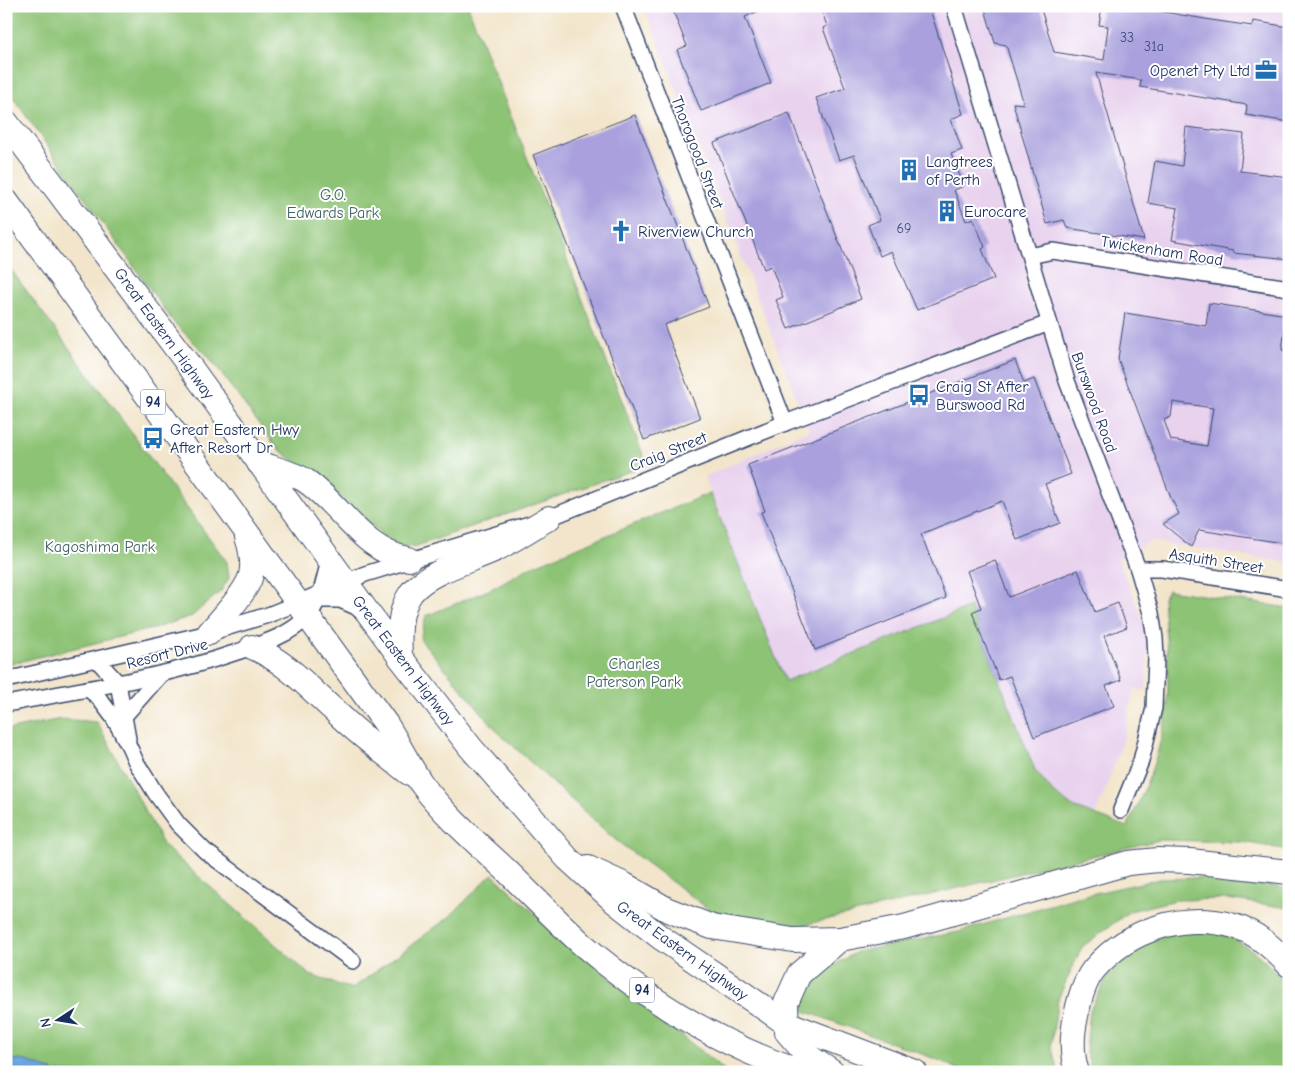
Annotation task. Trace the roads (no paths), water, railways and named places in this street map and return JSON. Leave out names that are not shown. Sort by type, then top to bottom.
[{"type":"highway","name":"Great Eastern Highway","points":[[6,122],[188,364],[374,622],[471,748],[568,859],[614,900],[660,937],[786,1023],[914,1072]]},
{"type":"highway","name":"94","points":[[6,201],[245,528],[311,603],[422,784],[467,833],[582,943],[615,970],[652,998],[697,1025],[770,1062],[800,1072]]},
{"type":"highway","points":[[259,464],[305,480],[362,535],[381,550],[400,558],[409,559]]},
{"type":"highway","points":[[400,656],[399,636],[402,613],[411,594],[420,585],[433,576],[495,549],[549,518]]},
{"type":"highway","points":[[209,633],[228,611],[250,578],[252,566],[251,548],[245,528]]},
{"type":"highway","points":[[252,647],[268,654],[300,678],[338,715],[422,784]]},
{"type":"highway","points":[[568,859],[625,884],[668,910],[712,927],[793,940],[840,939],[904,926],[1128,863],[1158,860],[1190,861],[1289,872]]},
{"type":"highway","points":[[1077,1072],[1072,1035],[1080,998],[1094,968],[1128,940],[1158,926],[1184,922],[1214,922],[1236,926],[1260,938],[1289,965]]},
{"type":"highway","points":[[832,1072],[808,1056],[787,1032],[786,1003],[799,974],[840,939]]},
{"type":"highway","points":[[770,1062],[792,1072]]},
{"type":"street","name":"Thorogood Street","points":[[623,6],[785,422]]},
{"type":"street","name":"Burswood Road","points":[[954,6],[1070,389],[1138,569],[1151,613],[1155,638],[1154,708],[1141,761],[1121,810]]},
{"type":"street","name":"Twickenham Road","points":[[1030,256],[1054,251],[1289,288]]},
{"type":"street","name":"Craig Street","points":[[311,603],[364,574],[549,518],[785,422],[1049,323]]},
{"type":"street","points":[[311,603],[329,560]]},
{"type":"street","name":"Asquith Street","points":[[1138,569],[1162,569],[1289,589]]},
{"type":"street","name":"Resort Drive","points":[[6,680],[209,633],[311,603],[340,600],[356,607],[374,622]]},
{"type":"street","name":"Resort Drive","points":[[6,704],[161,674],[210,661],[283,635],[311,603]]},
{"type":"street","points":[[97,660],[118,683],[129,746]]},
{"type":"street","points":[[125,715],[161,674]]},
{"type":"street","points":[[88,689],[98,697],[156,794],[178,824],[205,851],[353,961]]},
{"type":"water","points":[[6,1059],[27,1061],[55,1072],[6,1072]]},
{"type":"place","name":"Openet Pty Ltd","points":[[1266,70]]},
{"type":"place","name":"Langtrees of Perth","points":[[909,170]]},
{"type":"place","name":"Eurocare","points":[[947,211]]},
{"type":"place","name":"Riverview Church","points":[[621,231]]},
{"type":"place","name":"Craig St After Burswood Rd","points":[[919,395]]},
{"type":"place","name":"Great Eastern Hwy After Resort Dr","points":[[153,438]]},
{"type":"park label","name":"G.O. Edwards Park","points":[[333,203]]},
{"type":"park label","name":"Kagoshima Park","points":[[100,546]]},
{"type":"park label","name":"Charles Paterson Park","points":[[634,672]]}]
